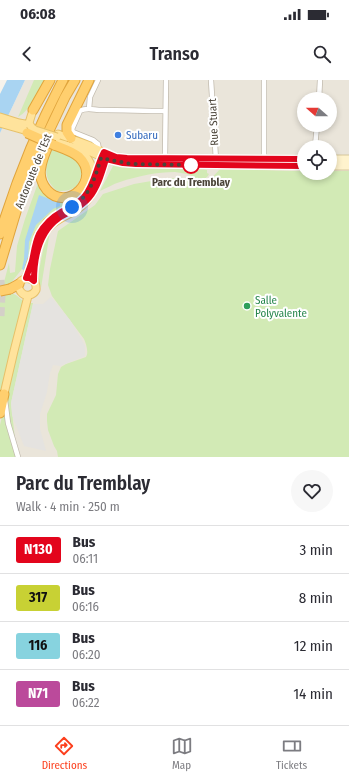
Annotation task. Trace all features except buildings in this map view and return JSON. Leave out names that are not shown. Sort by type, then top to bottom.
[{"type":"highway","points":[[33,110],[50,80]]},
{"type":"highway","name":"Autoroute de l’Est","points":[[0,234],[29,152],[63,80]]},
{"type":"highway","name":"Autoroute de l’Est","points":[[0,265],[26,183],[37,156],[75,80]]},
{"type":"highway","points":[[53,123],[53,131],[41,166],[41,180],[45,188],[50,193],[60,197],[74,196],[82,188],[86,181],[84,165],[79,157],[63,148],[67,125],[89,80]]},
{"type":"highway","points":[[23,129],[64,141]]},
{"type":"highway","points":[[0,291],[10,289],[22,281]]},
{"type":"highway","points":[[0,413],[4,394]]},
{"type":"main road","points":[[23,129],[29,123],[33,110]]},
{"type":"main road","points":[[0,117],[23,129]]},
{"type":"main road","points":[[0,123],[23,129]]},
{"type":"main road","points":[[64,141],[131,164],[165,165],[264,158],[297,159]]},
{"type":"main road","points":[[64,141],[104,154],[122,158],[165,158],[260,165],[297,166]]},
{"type":"main road","points":[[64,141],[86,156],[90,163],[92,169],[90,187]]},
{"type":"main road","points":[[104,154],[97,185],[89,198],[83,205],[55,222],[44,234],[40,242],[34,271],[36,290],[33,294],[28,296],[24,295],[19,289],[30,266],[37,239],[44,226],[56,215],[72,207],[86,194],[93,184],[104,154]]},
{"type":"main road","points":[[337,159],[349,159]]},
{"type":"main road","points":[[337,166],[349,166]]},
{"type":"main road","points":[[22,281],[30,278],[34,281]]},
{"type":"main road","points":[[4,394],[28,296]]},
{"type":"street","points":[[89,109],[90,97],[98,80]]},
{"type":"street","points":[[165,158],[166,80]]},
{"type":"street","name":"Rue Stuart","points":[[211,80],[216,161]]},
{"type":"street","points":[[260,165],[264,158],[264,80]]},
{"type":"street","points":[[319,92],[320,80]]},
{"type":"street","points":[[104,154],[95,141],[72,131],[80,111],[89,109],[166,111]]},
{"type":"street","points":[[4,394],[8,423],[18,457]]},
{"type":"shaded area","points":[[25,80],[349,80],[349,457],[0,457],[0,133]]},
{"type":"shaded area","points":[[51,297],[70,320],[79,335],[85,346],[85,356],[60,366],[53,365],[40,414],[40,429],[46,451],[24,446],[12,415],[11,403],[33,304],[43,304]]},
{"type":"green space","points":[[34,80],[45,80],[27,110],[18,117]]},
{"type":"green space","points":[[52,148],[70,156],[79,164],[81,176],[77,185],[73,188],[57,191],[49,181],[46,171]]},
{"type":"green space","points":[[113,166],[133,168],[204,169],[207,170],[207,173],[209,174],[205,179],[175,172],[141,176],[120,182],[100,191]]},
{"type":"green space","points":[[221,168],[297,171],[297,180],[337,180],[337,171],[349,171],[349,457],[58,457],[48,430],[47,414],[56,395],[58,374],[61,367],[86,357],[87,348],[84,339],[52,296],[48,285],[58,231],[95,205],[103,194],[134,184],[177,178],[186,179],[198,184],[206,184]]},
{"type":"green space","points":[[38,183],[45,194],[52,198],[73,199],[74,201],[54,212],[43,222],[34,237],[28,262],[24,270],[22,269],[10,284],[3,286],[9,263],[10,273],[15,272],[17,246]]},
{"type":"green space","points":[[50,231],[41,288],[38,276],[45,240]]},
{"type":"green space","points":[[11,293],[23,301],[0,401],[0,295]]},
{"type":"green space","points":[[29,303],[33,303],[11,403],[17,457],[0,457],[0,425]]},
{"type":"water","points":[[7,80],[25,80],[0,133],[0,94]]},
{"type":"water","points":[[39,195],[60,203],[60,206],[53,209],[36,225],[29,242],[28,262],[24,270],[22,269],[25,240]]},
{"type":"tunnel","points":[[0,280],[0,316]]},
{"type":"bus line","name":"N130","points":[[297,159],[127,158],[116,157],[104,152],[93,184],[83,198],[75,205],[53,217],[47,222],[39,234],[26,278],[30,278],[34,281],[34,271],[38,250],[40,242],[46,232],[57,220],[83,205],[89,198],[97,185],[106,159],[131,164],[297,166]]},
{"type":"place","name":"Subaru","points":[[118,135]]},
{"type":"place","name":"Parc du Tremblay","points":[[191,165]]},
{"type":"place","name":"Salle Polyvalente","points":[[247,306]]},
{"type":"route","points":[[72,207],[83,198],[93,184],[101,158],[131,164],[193,165],[191,165]]}]
